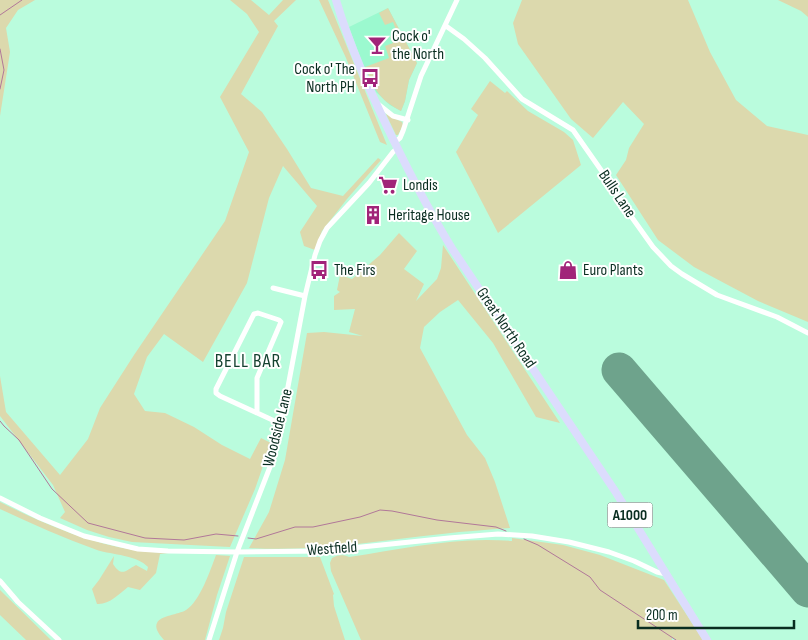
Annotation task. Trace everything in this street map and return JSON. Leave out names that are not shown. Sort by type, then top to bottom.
[{"type":"main road","name":"Great North Road","points":[[336,0],[352,48],[375,102],[423,197],[453,250],[615,491],[707,640]]},
{"type":"street","name":"Woodside Lane","points":[[209,640],[237,552],[275,454],[305,296],[320,240],[328,228],[369,183],[393,152],[408,120],[428,59],[458,0]]},
{"type":"street","name":"Bulls Lane","points":[[446,26],[485,58],[522,99],[573,130],[653,247],[671,266],[718,295],[777,317],[808,332]]},
{"type":"street","points":[[375,102],[393,116],[408,120]]},
{"type":"street","points":[[273,288],[305,296]]},
{"type":"street","points":[[257,413],[258,378],[280,322],[258,312],[254,314],[216,392],[220,396],[257,413],[282,424]]},
{"type":"street","name":"Westfield","points":[[0,498],[40,518],[84,536],[138,549],[168,552],[323,551],[498,534],[551,538],[609,552],[657,572],[667,574]]},
{"type":"street","points":[[0,581],[18,602],[59,640]]},
{"type":"shaded area","points":[[0,0],[35,0],[18,10],[6,28],[10,52],[0,116]]},
{"type":"shaded area","points":[[230,0],[251,0],[269,15],[283,0],[296,0],[274,21],[278,26],[241,94],[262,112],[311,188],[343,196],[378,158],[381,160],[322,231],[315,250],[304,246],[300,232],[317,206],[283,166],[269,198],[247,283],[203,362],[164,334],[147,357],[134,394],[145,411],[165,413],[250,459],[261,438],[271,443],[255,489],[230,547],[132,542],[87,530],[60,518],[65,512],[53,485],[0,416],[0,376],[6,412],[60,475],[88,439],[100,408],[225,221],[249,152],[220,97],[259,32],[247,14]]},
{"type":"shaded area","points":[[319,0],[328,0],[387,145],[380,142],[346,58]]},
{"type":"shaded area","points":[[522,0],[688,0],[710,52],[736,100],[767,126],[808,135],[808,322],[758,301],[694,267],[658,240],[616,175],[626,160],[629,148],[644,124],[623,102],[593,138],[571,119],[518,44],[513,23]]},
{"type":"shaded area","points":[[778,0],[808,0],[808,17],[801,11]]},
{"type":"shaded area","points":[[388,8],[417,63],[409,80],[401,111],[390,105],[376,92],[349,27]]},
{"type":"shaded area","points":[[388,8],[417,63],[409,80],[401,111],[382,98],[365,67],[389,58],[385,46],[393,43],[390,37],[397,33],[393,22],[385,25],[379,13]]},
{"type":"shaded area","points":[[490,81],[505,93],[507,91],[528,111],[564,132],[573,140],[581,165],[498,233],[456,152],[478,115],[471,109]]},
{"type":"shaded area","points":[[386,114],[402,122],[403,125],[398,135],[396,135]]},
{"type":"shaded area","points":[[399,233],[417,251],[404,269],[424,284],[416,301],[437,279],[441,268],[443,245],[560,423],[536,417],[493,343],[458,300],[440,312],[424,327],[420,348],[467,435],[485,458],[510,528],[321,547],[249,548],[269,512],[285,460],[307,333],[324,332],[363,336],[349,332],[355,309],[334,310],[334,296],[340,292],[337,290],[340,275],[352,279],[380,255]]},
{"type":"shaded area","points":[[0,502],[49,525],[83,537],[117,547],[169,553],[160,554],[156,573],[140,590],[128,587],[110,601],[97,604],[92,589],[114,556],[113,564],[122,572],[136,565],[147,571],[148,567],[138,560],[97,550],[72,541],[0,509]]},
{"type":"shaded area","points":[[512,538],[563,545],[600,555],[664,580],[703,640],[676,640],[672,637],[672,640],[361,640],[331,571],[330,563],[332,558],[338,556],[345,555],[349,557],[409,547],[471,540],[512,541]]},
{"type":"shaded area","points":[[216,555],[230,556],[205,640],[164,640],[157,630],[157,623],[162,618],[183,612],[191,606],[204,585]]},
{"type":"shaded area","points":[[244,557],[320,557],[334,594],[334,606],[345,640],[219,640]]},
{"type":"shaded area","points":[[0,590],[51,640],[26,640],[0,615]]},
{"type":"waterway","points":[[0,15],[22,0]]},
{"type":"waterway","points":[[0,49],[4,70],[0,89]]},
{"type":"waterway","points":[[0,421],[19,440],[52,489],[88,523],[145,538],[184,540],[216,534],[238,536]]},
{"type":"waterway","points":[[248,538],[256,539],[295,527],[313,527],[360,517],[380,510],[437,520],[496,527],[506,531]]},
{"type":"waterway","points":[[524,539],[538,545],[590,577],[600,590],[676,640]]},
{"type":"runway","points":[[619,370],[808,590]]},
{"type":"place","name":"Cock o' the North","points":[[377,45]]},
{"type":"place","name":"Cock o' The North PH","points":[[370,78]]},
{"type":"place","name":"Londis","points":[[388,185]]},
{"type":"place","name":"Heritage House","points":[[373,215]]},
{"type":"place","name":"The Firs","points":[[319,270]]},
{"type":"place","name":"Euro Plants","points":[[568,270]]},
{"type":"district","name":"BELL BAR","points":[[248,361]]}]
